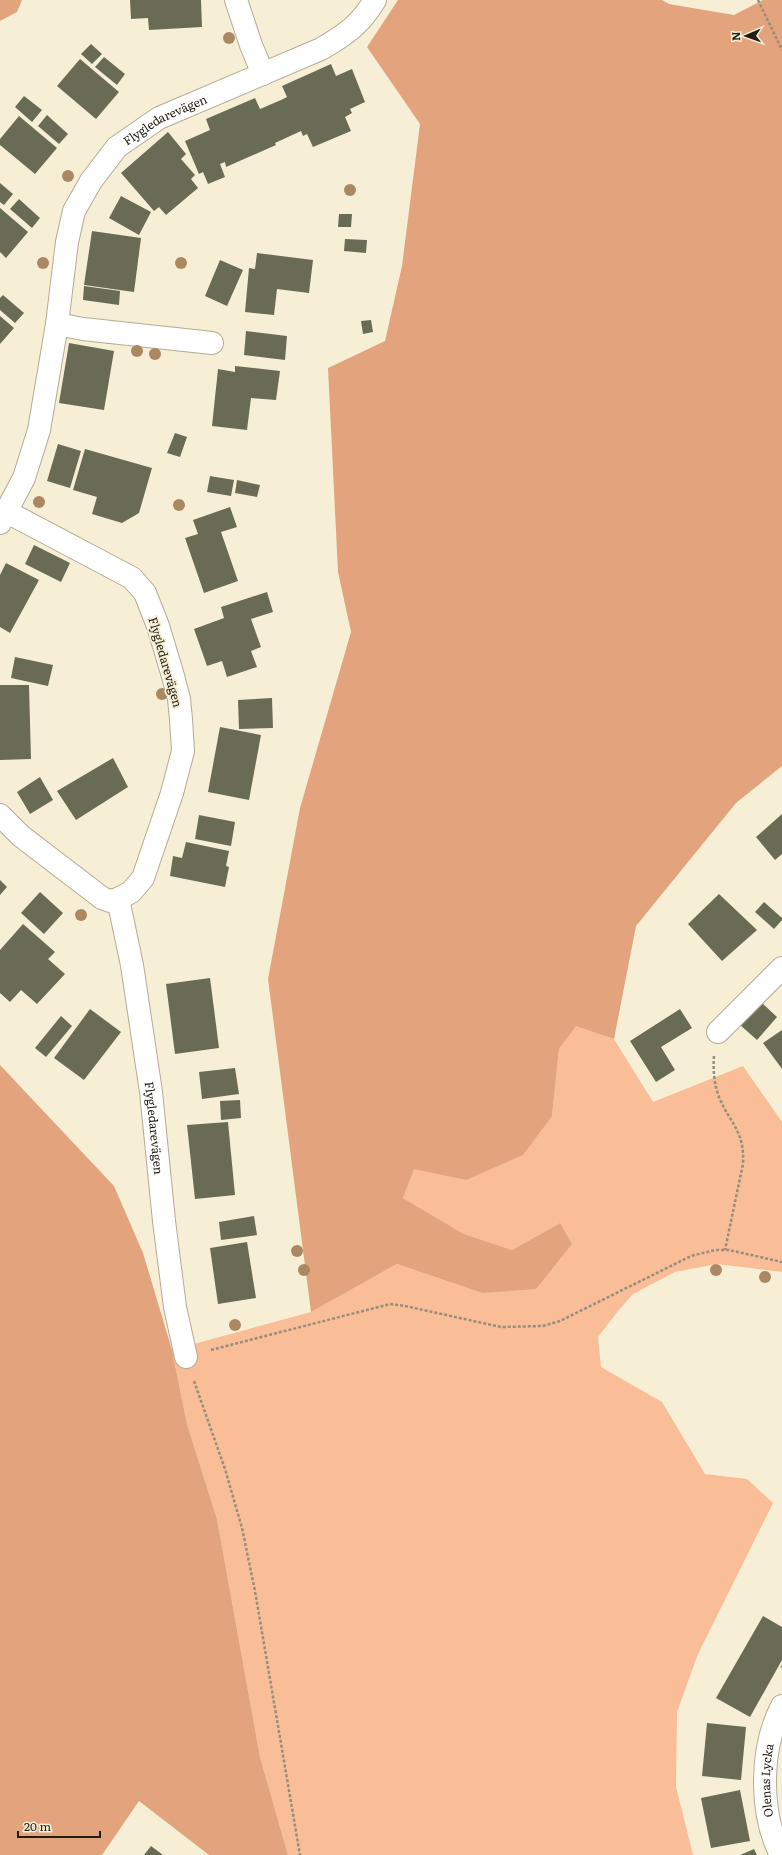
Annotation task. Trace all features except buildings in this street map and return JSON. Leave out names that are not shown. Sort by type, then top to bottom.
[{"type":"street","points":[[236,0],[251,45],[263,74]]},
{"type":"street","name":"Flygledarevägen","points":[[186,1358],[174,1307],[151,1092],[132,965],[118,899],[131,892],[143,878],[172,793],[183,751],[180,706],[173,676],[158,626],[145,593],[132,578],[3,518],[24,478],[39,430],[57,324],[67,242],[74,211],[91,180],[117,147],[159,118],[321,49],[346,35],[367,13],[375,0]]},
{"type":"street","points":[[57,324],[83,329],[212,343]]},
{"type":"street","points":[[0,815],[21,836],[102,898],[110,901],[118,899]]},
{"type":"street","points":[[718,1032],[782,968]]},
{"type":"street","name":"Olenas Lycka","points":[[781,1855],[776,1846],[767,1808],[765,1770],[769,1740],[782,1706]]},
{"type":"path","points":[[758,0],[782,50]]},
{"type":"path","points":[[718,1032],[714,1055],[715,1082],[720,1098],[738,1130],[743,1154],[725,1250]]},
{"type":"path","points":[[300,1855],[256,1599],[242,1528],[225,1469],[207,1424],[186,1358],[227,1345],[390,1304],[501,1327],[543,1326],[560,1321],[691,1256],[715,1250],[725,1250],[782,1262]]},
{"type":"shaded area","points":[[0,0],[22,0],[17,12],[0,21]]},
{"type":"shaded area","points":[[398,0],[662,0],[669,4],[734,15],[763,0],[782,0],[782,766],[736,803],[636,926],[614,1039],[576,1026],[559,1049],[552,1116],[523,1155],[466,1180],[414,1169],[403,1198],[464,1234],[512,1250],[560,1223],[572,1244],[536,1289],[482,1293],[397,1264],[311,1312],[268,979],[300,808],[351,632],[338,572],[328,368],[385,341],[402,266],[420,124],[367,47]]},
{"type":"shaded area","points":[[576,1025],[614,1039],[653,1102],[743,1066],[782,1122],[782,1272],[717,1264],[675,1272],[633,1294],[598,1337],[601,1367],[662,1402],[705,1474],[747,1479],[773,1503],[698,1654],[677,1712],[676,1787],[693,1855],[288,1855],[260,1757],[217,1519],[187,1424],[172,1350],[311,1312],[397,1264],[482,1293],[560,1223],[512,1250],[464,1234],[403,1198],[414,1168],[466,1180],[552,1116],[559,1049]]},
{"type":"shaded area","points":[[0,1065],[114,1186],[143,1253],[172,1350],[187,1424],[217,1519],[260,1757],[288,1855],[209,1855],[139,1801],[102,1855],[0,1855]]}]
